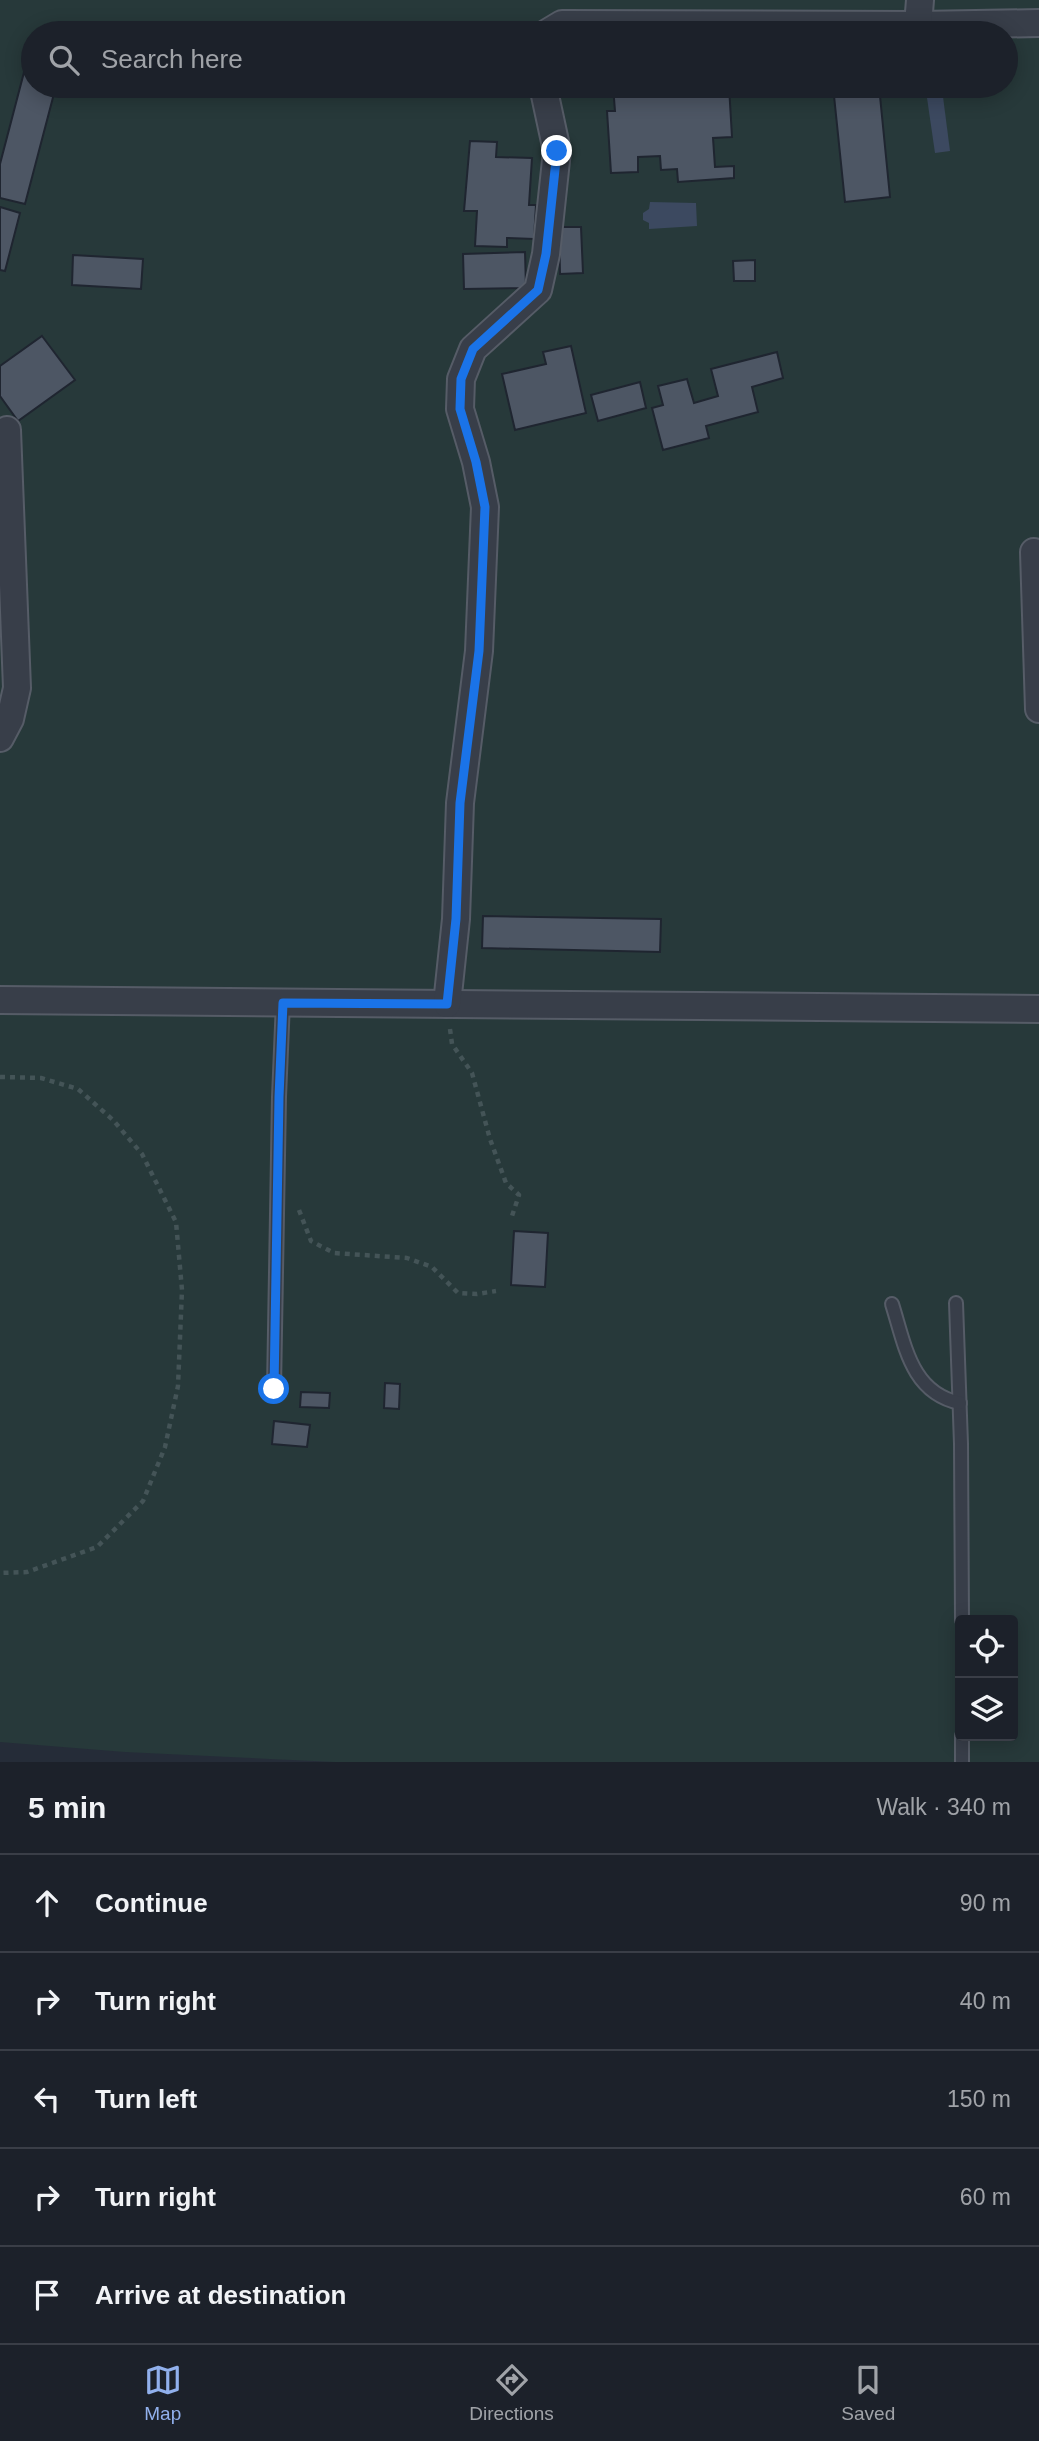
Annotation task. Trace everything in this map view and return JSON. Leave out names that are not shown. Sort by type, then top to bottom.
[{"type":"street","points":[[627,21],[919,12],[1017,21]]},
{"type":"street","points":[[1018,21],[1039,23]]},
{"type":"street","points":[[447,1004],[456,919],[460,803],[479,651],[485,507],[476,462],[460,409],[461,379],[473,349],[538,290],[546,254],[557,151],[546,98]]},
{"type":"street","points":[[0,738],[10,719],[17,688],[7,430]]},
{"type":"street","points":[[1034,552],[1039,709]]},
{"type":"street","points":[[0,1000],[1039,1009]]},
{"type":"lane","points":[[274,1389],[283,1003]]},
{"type":"lane","points":[[956,1303],[960,1403],[961,1615]]},
{"type":"lane","points":[[892,1304],[913,1369],[925,1385],[944,1400],[960,1403]]},
{"type":"lane","points":[[962,1741],[962,1762]]},
{"type":"path","points":[[447,1004],[452,1044],[472,1073],[490,1139],[506,1183],[519,1195],[512,1216]]},
{"type":"path","points":[[0,1077],[41,1078],[78,1089],[113,1120],[142,1154],[176,1222],[181,1290],[178,1386],[165,1447],[143,1501],[97,1547],[27,1572],[0,1573]]},
{"type":"path","points":[[298,1209],[311,1241],[334,1253],[407,1258],[432,1268],[458,1293],[496,1291]]},
{"type":"shaded area","points":[[0,0],[1039,0],[1039,1762],[335,1762],[125,1752],[0,1742]]},
{"type":"water","points":[[927,98],[943,98],[950,151],[935,153]]},
{"type":"water","points":[[650,202],[696,203],[697,226],[649,229],[649,223],[643,220],[643,213],[649,209]]},
{"type":"building","points":[[21,84],[21,98],[53,98],[25,204],[0,198],[0,164]]},
{"type":"building","points":[[614,98],[730,98],[732,137],[713,138],[715,167],[734,166],[734,178],[678,182],[677,169],[661,170],[660,156],[638,157],[638,172],[611,173],[607,111],[615,111]]},
{"type":"building","points":[[834,98],[880,98],[890,197],[845,202]]},
{"type":"building","points":[[470,141],[497,142],[496,157],[532,158],[529,205],[536,205],[534,239],[507,238],[507,247],[475,246],[477,211],[464,211]]},
{"type":"building","points":[[0,207],[20,213],[5,271],[0,270]]},
{"type":"building","points":[[559,227],[581,227],[583,273],[560,274]]},
{"type":"building","points":[[525,252],[526,288],[464,289],[463,254]]},
{"type":"building","points":[[73,255],[143,259],[141,289],[72,285]]},
{"type":"building","points":[[755,260],[755,281],[734,281],[733,261]]},
{"type":"building","points":[[42,336],[75,380],[18,421],[0,396],[0,366]]},
{"type":"building","points":[[571,346],[586,413],[515,430],[502,374],[546,364],[543,352]]},
{"type":"building","points":[[777,352],[783,378],[752,387],[758,412],[706,426],[709,438],[663,450],[652,408],[663,405],[658,386],[687,379],[694,403],[718,396],[711,369]]},
{"type":"building","points":[[640,382],[646,408],[598,421],[591,395]]},
{"type":"building","points":[[483,916],[661,919],[660,952],[482,948]]},
{"type":"building","points":[[514,1231],[548,1233],[545,1287],[511,1285]]},
{"type":"building","points":[[385,1383],[400,1384],[399,1409],[384,1408]]},
{"type":"building","points":[[301,1392],[330,1393],[329,1408],[300,1407]]},
{"type":"building","points":[[274,1421],[310,1425],[307,1447],[272,1444]]},
{"type":"route","points":[[274,1389],[283,1003],[447,1004],[456,919],[460,803],[479,651],[485,507],[476,462],[460,409],[461,379],[473,349],[538,290],[546,254],[557,151]]}]
